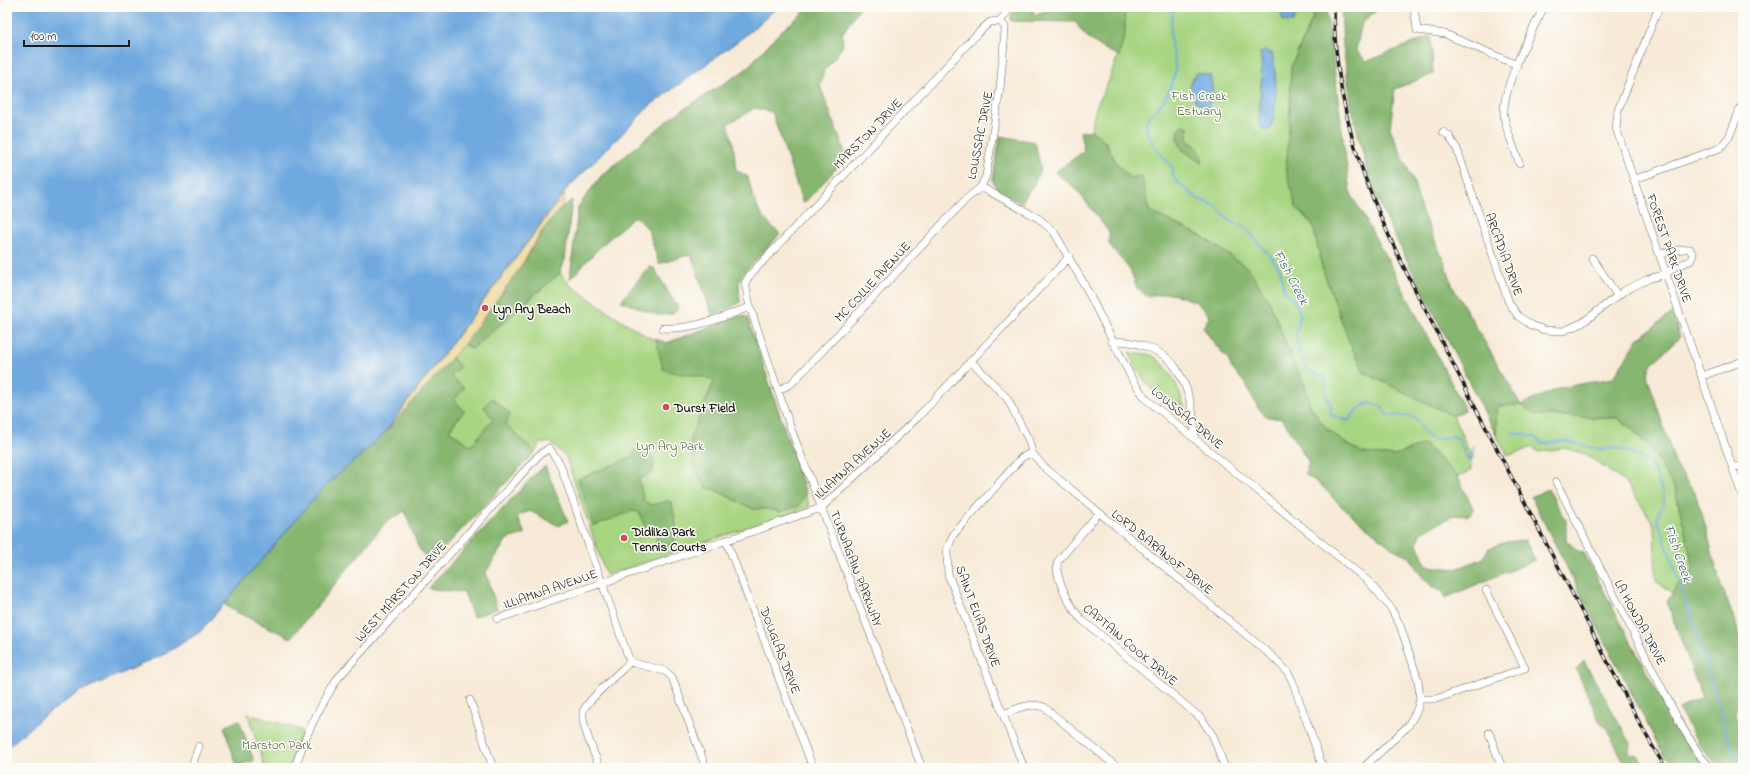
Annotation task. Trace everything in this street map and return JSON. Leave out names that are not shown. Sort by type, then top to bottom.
[{"type":"street","name":"MARSTON DRIVE","points":[[746,284],[750,275],[976,34],[990,22],[1000,21],[1011,7]]},
{"type":"street","points":[[1414,7],[1416,30],[1445,34],[1517,65]]},
{"type":"street","points":[[1519,163],[1506,124],[1504,109],[1506,95],[1517,65],[1544,7]]},
{"type":"street","name":"FOREST PARK DRIVE","points":[[1659,7],[1616,117],[1618,135],[1743,498]]},
{"type":"street","name":"LOUSSAC DRIVE","points":[[1000,21],[1005,31],[1000,88],[986,176],[981,186],[1045,224],[1059,238],[1112,342],[1132,378],[1146,399],[1377,591],[1390,607],[1400,625],[1418,680],[1420,699],[1417,710],[1408,726],[1363,768]]},
{"type":"street","points":[[1633,180],[1717,150],[1726,141],[1743,102]]},
{"type":"street","points":[[1735,121],[1743,119]]},
{"type":"street","name":"ARCADIA DRIVE","points":[[1443,132],[1449,136],[1457,148],[1509,302],[1518,316],[1538,329],[1563,331],[1582,323],[1617,295],[1639,283],[1666,274],[1674,267],[1690,261],[1693,258],[1693,252],[1687,248],[1667,253],[1659,252]]},
{"type":"street","name":"MC COLLIE AVENUE","points":[[779,390],[792,383],[966,199],[981,186]]},
{"type":"street","name":"ILLIAMNA AVENUE","points":[[497,619],[821,508],[894,441],[1069,257]]},
{"type":"street","points":[[1592,258],[1617,295]]},
{"type":"street","name":"TURNAGAIN PARKWAY","points":[[746,284],[750,307],[791,429],[922,768]]},
{"type":"street","points":[[663,328],[687,328],[700,325],[750,307]]},
{"type":"street","points":[[1112,342],[1124,340],[1135,342],[1160,354],[1172,362],[1181,378],[1194,417],[1196,439]]},
{"type":"street","name":"LORD BARANOF DRIVE","points":[[971,361],[1007,398],[1029,442],[1032,453],[1043,466],[1098,514],[1280,663],[1287,671],[1296,691],[1323,768]]},
{"type":"street","points":[[1702,376],[1743,362]]},
{"type":"street","name":"WEST MARSTON DRIVE","points":[[296,768],[303,742],[313,719],[342,674],[538,456],[549,448],[560,464],[602,583]]},
{"type":"street","name":"SAINT ELIAS DRIVE","points":[[1024,768],[948,574],[947,550],[949,542],[958,528],[1022,457],[1032,453]]},
{"type":"street","points":[[1733,468],[1743,465]]},
{"type":"street","name":"LA HONDA DRIVE","points":[[1556,482],[1682,727],[1701,757],[1711,768]]},
{"type":"street","name":"CAPTAIN COOK DRIVE","points":[[1098,514],[1060,557],[1056,565],[1058,575],[1070,604],[1081,619],[1201,718],[1213,736],[1225,768]]},
{"type":"street","name":"DOUGLAS DRIVE","points":[[726,540],[813,768]]},
{"type":"street","points":[[602,583],[630,662]]},
{"type":"street","points":[[1420,699],[1436,699],[1525,668],[1486,590]]},
{"type":"street","points":[[600,768],[585,725],[583,713],[589,702],[630,662]]},
{"type":"street","points":[[630,662],[665,671],[672,677],[706,768]]},
{"type":"street","points":[[470,700],[493,768]]},
{"type":"street","points":[[1003,714],[1028,705],[1038,705],[1044,707],[1118,768]]},
{"type":"street","points":[[1488,733],[1502,768]]},
{"type":"street","points":[[191,768],[199,746]]},
{"type":"green space","points":[[810,7],[860,7],[842,34],[843,46],[824,71],[820,86],[847,157],[803,204],[772,112],[755,108],[728,124],[733,142],[736,170],[748,177],[758,209],[766,220],[780,234],[742,275],[739,284],[740,303],[712,315],[691,254],[659,264],[648,229],[635,216],[602,245],[570,279],[578,207],[601,176],[673,116],[745,70],[779,33]]},
{"type":"green space","points":[[1016,7],[1036,7],[1032,15],[1058,7],[1124,7],[1125,32],[1119,56],[1088,38],[1076,22],[1011,21],[1011,16]]},
{"type":"green space","name":"Fish Creek Estuary","points":[[1124,7],[1311,7],[1313,17],[1291,67],[1290,114],[1296,207],[1313,225],[1322,267],[1350,344],[1365,373],[1453,416],[1470,453],[1471,470],[1458,477],[1424,444],[1394,456],[1362,453],[1325,428],[1310,406],[1305,385],[1293,362],[1269,301],[1249,269],[1203,237],[1148,211],[1142,176],[1130,178],[1117,164],[1105,141],[1091,130],[1096,107],[1108,83],[1125,32]]},
{"type":"green space","points":[[1311,7],[1326,7],[1350,192],[1397,277],[1465,410],[1453,416],[1365,373],[1350,344],[1322,267],[1313,225],[1296,207],[1286,170],[1290,114],[1291,67],[1313,17]]},
{"type":"green space","points":[[1341,7],[1377,7],[1378,9],[1362,23],[1356,50],[1367,61],[1431,36],[1433,74],[1395,89],[1390,128],[1414,183],[1421,210],[1445,263],[1453,287],[1521,405],[1497,406],[1496,435],[1391,229],[1370,182],[1352,110],[1343,46]]},
{"type":"green space","points":[[1183,125],[1188,127],[1188,141],[1195,145],[1201,153],[1202,164],[1182,149],[1178,140],[1179,127]]},
{"type":"green space","points":[[1091,130],[1105,141],[1117,164],[1130,178],[1142,176],[1149,211],[1203,237],[1249,269],[1269,301],[1293,362],[1305,385],[1310,406],[1326,428],[1344,442],[1362,453],[1394,456],[1424,444],[1458,477],[1473,508],[1472,514],[1466,516],[1454,515],[1420,533],[1417,544],[1427,566],[1456,569],[1482,559],[1489,548],[1506,542],[1525,540],[1535,560],[1445,598],[1444,592],[1433,588],[1419,573],[1410,557],[1392,548],[1341,506],[1322,486],[1305,474],[1309,463],[1283,419],[1267,417],[1258,408],[1246,384],[1232,369],[1228,359],[1213,342],[1203,327],[1210,316],[1196,302],[1183,297],[1167,293],[1148,297],[1137,288],[1130,270],[1109,244],[1109,232],[1076,189],[1055,172],[1084,151],[1080,132]]},
{"type":"green space","points":[[1000,136],[1035,142],[1041,170],[1034,184],[1021,203],[997,191],[993,180]]},
{"type":"green space","points":[[572,200],[565,260],[560,273],[472,349],[464,344],[511,281],[547,224]]},
{"type":"green space","points":[[649,267],[654,268],[678,308],[673,314],[657,315],[621,301]]},
{"type":"green space","name":"Lyn Ary Park","points":[[560,273],[570,285],[612,314],[648,337],[667,343],[741,315],[747,317],[810,507],[606,575],[566,457],[550,442],[539,444],[535,452],[506,425],[493,419],[471,447],[449,430],[464,411],[454,400],[451,376],[459,367],[451,356],[464,344],[472,348]]},
{"type":"green space","points":[[1672,313],[1680,337],[1652,364],[1647,375],[1675,463],[1696,496],[1720,582],[1743,643],[1743,694],[1735,712],[1743,735],[1743,768],[1720,768],[1699,745],[1679,709],[1702,698],[1667,602],[1676,587],[1694,570],[1675,489],[1652,450],[1632,429],[1617,418],[1535,415],[1521,405],[1560,388],[1613,378],[1638,339]]},
{"type":"green space","points":[[741,315],[747,317],[806,493],[799,506],[781,512],[766,509],[753,509],[713,489],[706,488],[692,464],[694,451],[690,443],[692,434],[714,381],[708,378],[676,373],[663,369],[656,339],[667,343]]},
{"type":"green space","points":[[1129,352],[1151,355],[1159,360],[1175,382],[1187,418],[1167,404],[1152,390],[1140,374]]},
{"type":"green space","points":[[451,356],[460,367],[451,376],[464,388],[454,400],[464,411],[449,430],[471,446],[493,419],[484,407],[492,398],[510,414],[506,425],[535,452],[430,563],[418,547],[405,511],[386,522],[291,638],[234,611],[224,604],[323,488],[383,435]]},
{"type":"green space","points":[[1521,405],[1536,415],[1617,418],[1632,429],[1652,450],[1675,489],[1694,570],[1672,593],[1656,581],[1654,524],[1627,484],[1586,454],[1564,448],[1539,452],[1532,447],[1508,456],[1496,435],[1496,406]]},
{"type":"green space","points":[[636,449],[642,449],[654,458],[653,472],[639,479],[644,501],[652,505],[668,501],[672,503],[677,532],[674,544],[655,547],[657,534],[646,530],[639,512],[633,511],[593,526],[578,479],[632,457]]},
{"type":"green space","points":[[545,466],[568,521],[559,526],[530,511],[517,516],[525,534],[507,539],[486,572],[497,609],[473,617],[464,592],[428,588],[537,472]]},
{"type":"green space","points":[[1548,489],[1566,520],[1566,540],[1578,551],[1584,553],[1674,724],[1705,768],[1675,768],[1659,747],[1531,497]]},
{"type":"green space","points":[[1584,661],[1630,742],[1629,753],[1638,755],[1645,768],[1627,768],[1607,729],[1600,722],[1576,669]]},
{"type":"green space","name":"Marston Park","points":[[248,714],[302,730],[289,768],[265,768]]},
{"type":"green space","points":[[239,720],[254,761],[237,766],[224,727]]},
{"type":"sand","name":"Lyn Ary Beach","points":[[565,193],[562,207],[542,231],[518,271],[464,344],[383,435]]},
{"type":"water","points":[[7,7],[778,7],[746,35],[651,105],[564,192],[383,435],[323,488],[200,632],[165,654],[81,691],[42,717],[7,748]]},
{"type":"water","points":[[1280,7],[1296,7],[1296,17],[1293,22],[1283,21]]},
{"type":"water","points":[[1265,51],[1272,53],[1276,82],[1273,121],[1270,130],[1264,130],[1258,123],[1262,75],[1260,53]]},
{"type":"water","points":[[1197,73],[1210,75],[1212,100],[1208,107],[1200,105],[1189,94],[1190,85]]},
{"type":"waterway","name":"Fish Creek","points":[[1174,7],[1171,21],[1171,44],[1175,64],[1175,73],[1165,98],[1160,106],[1148,117],[1146,121],[1148,135],[1172,167],[1173,176],[1177,182],[1198,199],[1216,206],[1229,220],[1246,228],[1265,251],[1269,253],[1280,270],[1284,290],[1295,302],[1300,314],[1296,335],[1300,357],[1309,371],[1323,376],[1325,380],[1327,397],[1331,406],[1331,415],[1348,421],[1359,408],[1369,403],[1381,406],[1387,415],[1415,417],[1427,436],[1433,440],[1453,436],[1458,438],[1468,460],[1471,460],[1473,457],[1472,451],[1474,446]]},
{"type":"waterway","name":"Fish Creek","points":[[1512,432],[1535,437],[1542,444],[1563,441],[1600,449],[1619,448],[1648,462],[1653,468],[1663,494],[1664,501],[1657,518],[1690,613],[1719,707],[1725,733],[1739,761],[1743,761]]},
{"type":"railway","points":[[1334,7],[1336,54],[1343,99],[1353,141],[1383,222],[1422,303],[1483,422],[1637,718],[1666,768]]},
{"type":"place","name":"Lyn Ary Beach","points":[[485,308]]},
{"type":"place","name":"Durst Field","points":[[666,407]]},
{"type":"place","name":"Didlika Park Tennis Courts","points":[[624,538]]}]
